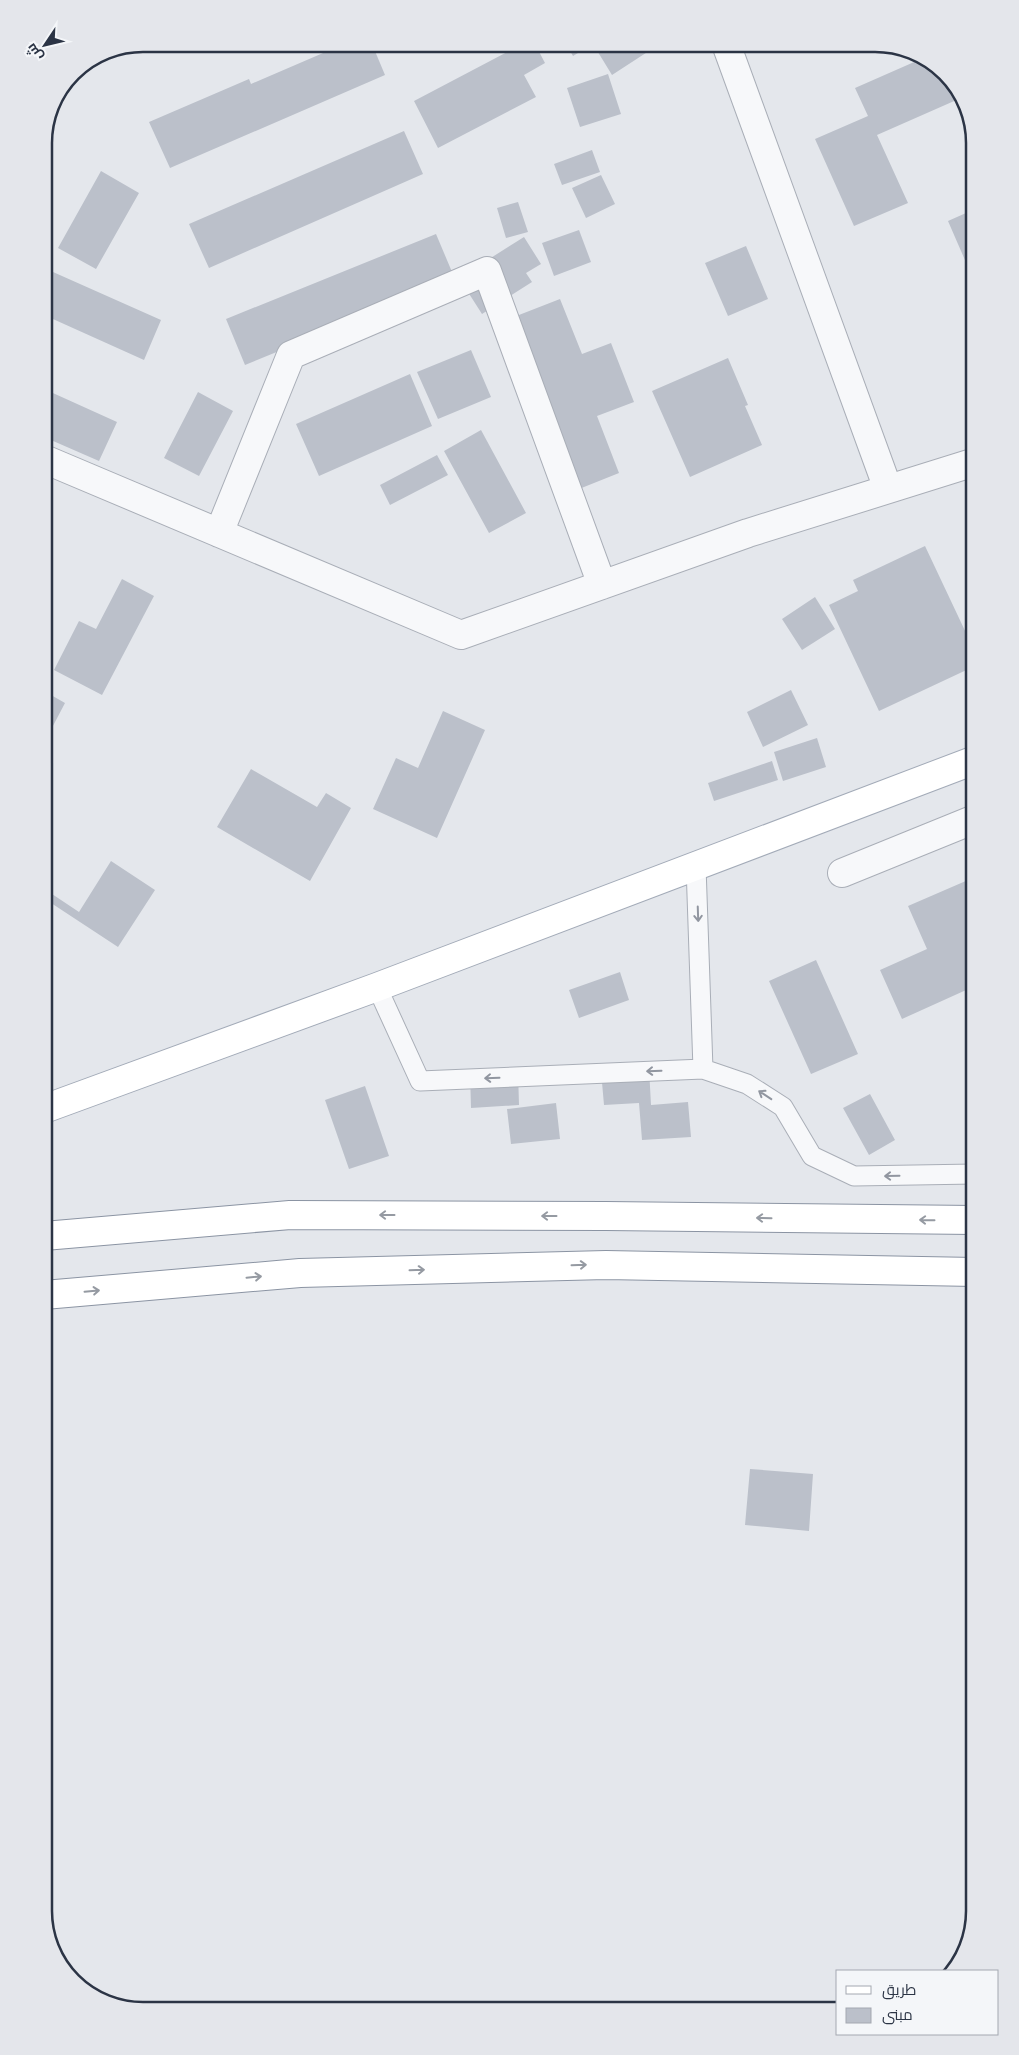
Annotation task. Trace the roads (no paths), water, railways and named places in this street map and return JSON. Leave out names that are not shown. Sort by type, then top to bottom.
[{"type":"main road","points":[[52,1106],[376,987],[966,763]]},
{"type":"main road","points":[[52,1235],[290,1215],[966,1220]]},
{"type":"main road","points":[[52,1294],[300,1274],[606,1264],[966,1272]]},
{"type":"street","points":[[729,53],[888,489]]},
{"type":"street","points":[[219,533],[291,355],[487,271],[602,586]]},
{"type":"street","points":[[53,463],[460,636],[748,534],[966,465]]},
{"type":"street","points":[[842,873],[966,823]]},
{"type":"lane","points":[[696,866],[703,1069]]},
{"type":"lane","points":[[376,987],[420,1081],[703,1069],[747,1084],[783,1107],[812,1156],[854,1176],[966,1174]]}]
